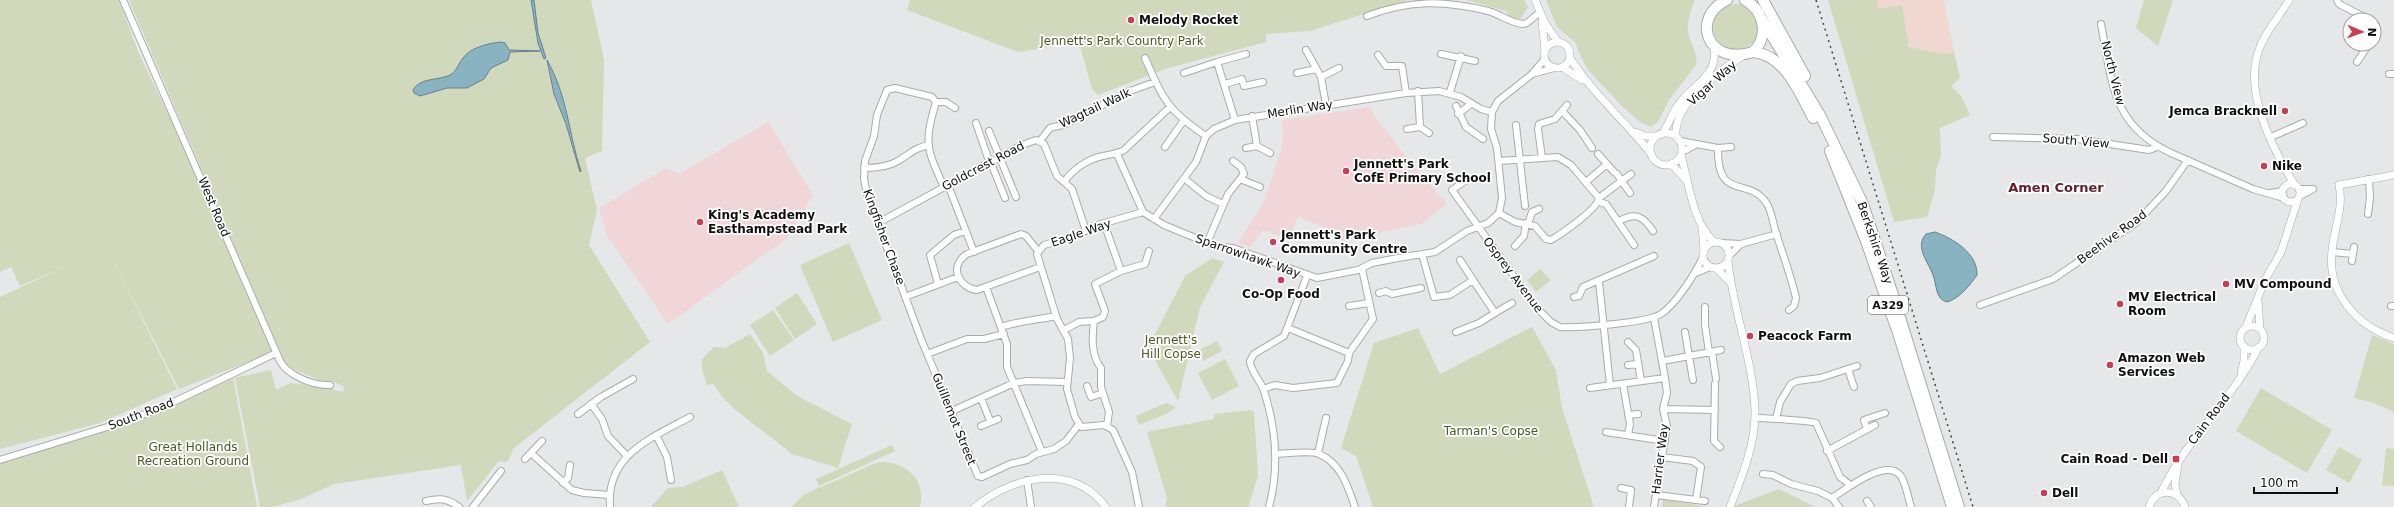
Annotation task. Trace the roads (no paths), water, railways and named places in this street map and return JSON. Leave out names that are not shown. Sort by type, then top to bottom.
[{"type":"highway","points":[[1714,0],[1707,30],[1714,47]]},
{"type":"highway","points":[[1711,13],[1727,0]]},
{"type":"highway","name":"A329","points":[[1745,0],[1756,8],[1761,18]]},
{"type":"highway","name":"A329","points":[[1763,0],[1825,114],[1843,152],[1851,178]]},
{"type":"highway","points":[[1749,53],[1762,38],[1761,18]]},
{"type":"highway","name":"Berkshire Way","points":[[1761,18],[1807,92],[1851,178],[1884,268],[1959,507]]},
{"type":"highway","name":"A329","points":[[1714,47],[1726,55],[1749,53]]},
{"type":"highway","name":"Berkshire Way","points":[[1749,53],[1770,56],[1784,69],[1820,130],[1836,164],[1854,206],[1898,334],[1952,507]]},
{"type":"street","name":"West Road","points":[[123,0],[276,353],[288,373],[330,385]]},
{"type":"street","points":[[1535,0],[1552,35],[1558,42],[1568,47],[1570,58],[1585,82],[1633,131],[1660,163],[1671,164],[1677,160],[1681,153],[1695,145]]},
{"type":"street","points":[[2258,298],[2260,329],[2264,340],[2259,347],[2250,349],[2244,346],[2240,337],[2246,327],[2258,298],[2281,252],[2291,222],[2298,192],[2271,137],[2255,94],[2254,70],[2260,46],[2289,0]]},
{"type":"street","points":[[2337,0],[2339,4],[2354,12]]},
{"type":"street","points":[[1367,16],[1399,6],[1427,2],[1460,4],[1494,13],[1523,24],[1541,14]]},
{"type":"street","points":[[1541,14],[1546,49],[1545,59],[1548,65],[1554,68]]},
{"type":"street","name":"North View","points":[[2101,24],[2115,92],[2123,113],[2134,129],[2157,147],[2188,160]]},
{"type":"street","points":[[1546,49],[1551,43],[1558,42]]},
{"type":"street","name":"Vigar Way","points":[[1659,135],[1680,103],[1704,78],[1714,65],[1714,47]]},
{"type":"street","points":[[1306,50],[1321,77],[1326,105]]},
{"type":"street","points":[[2357,62],[2364,52]]},
{"type":"street","name":"Vigar Way","points":[[1678,138],[1678,119],[1687,104],[1716,75],[1749,53]]},
{"type":"street","points":[[1184,73],[1218,64],[1246,54]]},
{"type":"street","points":[[1441,54],[1461,56],[1475,61]]},
{"type":"street","points":[[1378,55],[1386,66],[1402,66],[1406,93]]},
{"type":"street","points":[[1450,92],[1461,56]]},
{"type":"street","points":[[1145,58],[1155,82],[1169,108],[1206,136],[1196,162],[1185,179],[1154,219]]},
{"type":"street","points":[[1562,67],[1570,58]]},
{"type":"street","points":[[1545,59],[1531,75],[1504,95],[1492,112],[1491,129],[1499,161],[1502,198],[1499,213],[1513,221],[1538,228],[1546,239],[1551,240],[1631,174]]},
{"type":"street","points":[[1218,64],[1235,120]]},
{"type":"street","points":[[1531,75],[1562,67],[1585,82]]},
{"type":"street","points":[[1321,77],[1339,68]]},
{"type":"street","points":[[1297,72],[1316,69]]},
{"type":"street","points":[[1225,84],[1242,79],[1244,86],[1262,82]]},
{"type":"street","name":"Wagtail Walk","points":[[1040,141],[1050,128],[1066,124],[1117,97],[1155,82]]},
{"type":"street","name":"Kingfisher Chase","points":[[905,297],[867,194],[864,168],[874,136],[877,115],[887,90],[896,88],[932,97],[936,102],[946,102],[955,108]]},
{"type":"street","points":[[1418,92],[1420,127]]},
{"type":"street","name":"Merlin Way","points":[[1206,136],[1214,129],[1235,120],[1252,116],[1406,93],[1450,92],[1471,104],[1492,112]]},
{"type":"street","points":[[936,102],[928,129],[928,146],[932,159],[966,230],[974,252]]},
{"type":"street","points":[[1458,114],[1471,104]]},
{"type":"street","points":[[1542,158],[1538,129],[1540,124],[1556,120],[1567,105]]},
{"type":"street","points":[[1456,106],[1458,114],[1466,127],[1483,139]]},
{"type":"street","points":[[1064,182],[1072,171],[1080,166],[1102,156],[1117,154],[1132,144],[1169,108]]},
{"type":"street","points":[[1563,112],[1580,130],[1592,148]]},
{"type":"street","points":[[1252,116],[1257,146]]},
{"type":"street","points":[[1165,147],[1184,120]]},
{"type":"street","points":[[976,123],[990,163],[1006,198]]},
{"type":"street","points":[[2271,137],[2303,123]]},
{"type":"street","points":[[1516,125],[1525,206]]},
{"type":"street","points":[[1407,129],[1420,127],[1429,132]]},
{"type":"street","points":[[989,131],[1016,197]]},
{"type":"street","points":[[1633,131],[1645,136],[1659,135],[1678,138],[1695,145],[1718,148],[1731,147]]},
{"type":"street","points":[[1652,155],[1651,144],[1659,135]]},
{"type":"street","name":"South View","points":[[1993,137],[2077,139],[2149,150],[2157,147]]},
{"type":"street","points":[[1654,318],[1665,311],[1696,273],[1703,257],[1704,249],[1702,227],[1686,180],[1678,138]]},
{"type":"street","name":"Goldcrest Road","points":[[878,223],[1030,141],[1040,141],[1047,149],[1057,176],[1072,189],[1086,231]]},
{"type":"street","points":[[864,168],[893,164],[914,148],[928,146]]},
{"type":"street","points":[[1246,148],[1257,146],[1270,153]]},
{"type":"street","points":[[1718,148],[1719,168],[1723,179],[1731,186],[1752,191],[1760,196],[1768,205],[1796,298],[1794,306],[1789,310]]},
{"type":"street","points":[[1117,154],[1143,212]]},
{"type":"street","points":[[1598,154],[1616,173],[1630,193]]},
{"type":"street","points":[[1499,161],[1558,157],[1564,160],[1586,182],[1599,200],[1606,204],[1634,245]]},
{"type":"street","points":[[2188,160],[2253,189],[2269,194],[2298,192]]},
{"type":"street","name":"Beehive Road","points":[[1980,305],[2052,279],[2137,222],[2170,186],[2188,160]]},
{"type":"street","points":[[1207,243],[1223,204],[1244,174],[1241,167],[1233,161]]},
{"type":"street","points":[[1586,182],[1607,164]]},
{"type":"street","points":[[1671,164],[1686,180]]},
{"type":"street","points":[[2287,172],[2285,194],[2291,222]]},
{"type":"street","points":[[2394,175],[2339,185],[2340,215],[2332,252],[2332,271],[2336,287],[2351,312],[2372,330],[2394,338]]},
{"type":"street","points":[[1185,179],[1206,196],[1223,204]]},
{"type":"street","points":[[1240,179],[1260,187]]},
{"type":"street","name":"Osprey Avenue","points":[[1468,179],[1452,190],[1536,307],[1551,322],[1566,327],[1654,318]]},
{"type":"street","points":[[2368,214],[2370,198],[2369,179]]},
{"type":"street","points":[[2285,194],[2293,202],[2298,192]]},
{"type":"street","points":[[1515,246],[1524,236],[1532,212],[1539,209]]},
{"type":"street","name":"Sparrowhawk Way","points":[[1143,212],[1154,219],[1207,243],[1232,248],[1316,278],[1362,269],[1372,264],[1440,249],[1478,226],[1488,223],[1499,213]]},
{"type":"street","name":"Eagle Way","points":[[1079,424],[1067,382],[1070,347],[1064,330],[1056,316],[1040,267],[1038,251],[1044,245],[1086,231],[1104,223],[1143,212]]},
{"type":"street","points":[[1618,221],[1628,216],[1639,217],[1646,220],[1653,232]]},
{"type":"street","points":[[1104,223],[1121,271]]},
{"type":"street","points":[[1702,227],[1718,243],[1727,248],[1731,283],[1750,370],[1755,418],[1746,464],[1730,507]]},
{"type":"street","points":[[938,284],[930,255],[954,235],[966,230]]},
{"type":"street","points":[[1038,251],[1031,244],[1028,238],[1021,234],[974,252],[960,260],[957,269],[958,277],[962,284],[969,289],[986,287],[1040,267]]},
{"type":"street","points":[[1704,249],[1718,243],[1741,244],[1776,234]]},
{"type":"street","points":[[1696,273],[1713,267],[1722,267],[1741,244]]},
{"type":"street","points":[[2332,252],[2353,257],[2354,247]]},
{"type":"street","points":[[1064,330],[1079,322],[1094,321],[1103,317],[1105,311],[1095,284],[1121,271],[1145,264],[1149,251]]},
{"type":"street","points":[[1422,254],[1426,287],[1436,298],[1450,295],[1473,280]]},
{"type":"street","points":[[1574,297],[1579,296],[1583,287],[1599,282],[1654,256]]},
{"type":"street","points":[[1703,257],[1731,283]]},
{"type":"street","points":[[1460,260],[1495,313]]},
{"type":"street","points":[[1263,389],[1275,385],[1293,388],[1306,385],[1337,383],[1348,360],[1349,353],[1362,333],[1372,323],[1362,269]]},
{"type":"street","points":[[1269,507],[1274,478],[1272,416],[1263,389],[1250,364],[1251,357],[1284,336],[1307,276]]},
{"type":"street","points":[[905,297],[958,277]]},
{"type":"street","points":[[1599,282],[1610,385]]},
{"type":"street","points":[[986,287],[1004,334],[1007,346],[1007,367],[1042,452]]},
{"type":"street","points":[[1379,293],[1386,291],[1392,294],[1426,287]]},
{"type":"street","name":"Guillemot Street","points":[[905,297],[978,476],[982,477],[1042,452],[1051,450],[1063,443],[1079,424]]},
{"type":"street","points":[[1350,306],[1369,303]]},
{"type":"street","points":[[1456,332],[1479,323],[1512,303]]},
{"type":"street","points":[[1705,307],[1705,325],[1716,381],[1714,441],[1720,447]]},
{"type":"street","points":[[1001,327],[1020,320],[1042,320],[1056,316]]},
{"type":"street","name":"Harrier Way","points":[[1654,318],[1666,378],[1667,393],[1663,409],[1667,426],[1654,507]]},
{"type":"street","points":[[1094,321],[1092,341],[1095,360],[1101,368],[1101,387],[1109,412],[1107,426]]},
{"type":"street","points":[[2246,327],[2254,326],[2260,329]]},
{"type":"street","points":[[1288,328],[1349,353]]},
{"type":"street","points":[[1685,332],[1692,380]]},
{"type":"street","points":[[927,354],[967,339],[984,340],[1004,334]]},
{"type":"street","points":[[1628,342],[1636,350],[1641,382]]},
{"type":"street","name":"Cain Road","points":[[2240,377],[2244,365],[2244,346]]},
{"type":"street","name":"Cain Road","points":[[2149,507],[2154,498],[2161,493],[2179,460],[2240,377],[2259,347]]},
{"type":"street","points":[[1663,361],[1721,350]]},
{"type":"street","name":"South Road","points":[[0,460],[117,424],[161,408],[276,353]]},
{"type":"street","points":[[1628,365],[1638,364]]},
{"type":"street","points":[[1776,419],[1780,402],[1791,384],[1797,381],[1815,379],[1857,366]]},
{"type":"street","points":[[1848,369],[1854,387]]},
{"type":"street","points":[[1590,388],[1666,378]]},
{"type":"street","points":[[578,414],[591,404],[633,379]]},
{"type":"street","points":[[952,411],[1014,383],[1027,381],[1067,382]]},
{"type":"street","points":[[1623,384],[1630,424],[1628,435]]},
{"type":"street","points":[[1087,386],[1091,397],[1104,393]]},
{"type":"street","points":[[981,398],[990,421]]},
{"type":"street","points":[[591,404],[602,419],[608,436],[627,456]]},
{"type":"street","points":[[1663,409],[1715,410]]},
{"type":"street","points":[[1868,429],[1864,420],[1885,413]]},
{"type":"street","points":[[1628,415],[1638,414]]},
{"type":"street","points":[[610,507],[609,495],[617,468],[627,456],[634,449],[656,435],[690,417]]},
{"type":"street","points":[[1318,453],[1326,418]]},
{"type":"street","points":[[1755,418],[1798,422],[1813,421],[1816,423],[1827,451],[1840,477],[1849,484]]},
{"type":"street","points":[[981,426],[998,419]]},
{"type":"street","points":[[1079,424],[1087,427],[1107,426],[1113,430],[1132,472],[1138,507]]},
{"type":"street","points":[[1827,451],[1875,425]]},
{"type":"street","points":[[1606,432],[1665,441]]},
{"type":"street","points":[[656,435],[667,457],[665,472],[671,480]]},
{"type":"street","points":[[525,459],[532,454],[542,441]]},
{"type":"street","points":[[1274,454],[1318,453],[1339,469],[1344,476],[1355,507]]},
{"type":"street","points":[[532,454],[563,483],[584,494],[609,495]]},
{"type":"street","points":[[1662,457],[1693,461],[1700,464],[1696,500]]},
{"type":"street","name":"Cain Road","points":[[2177,495],[2176,478],[2179,460]]},
{"type":"street","points":[[563,483],[568,478],[570,465]]},
{"type":"street","points":[[1832,498],[1847,488],[1849,484],[1866,476],[1890,470],[1900,474],[1910,507]]},
{"type":"street","points":[[473,507],[500,473],[492,471]]},
{"type":"street","points":[[1763,474],[1773,475],[1792,484],[1818,491],[1832,498],[1839,507]]},
{"type":"street","points":[[975,507],[1003,489],[1027,480],[1051,477],[1071,481],[1084,487],[1100,499],[1106,507]]},
{"type":"street","points":[[1027,480],[1031,507]]},
{"type":"street","points":[[1621,488],[1631,490],[1629,507]]},
{"type":"street","points":[[2161,493],[2169,492],[2177,495],[2185,507]]},
{"type":"street","points":[[1657,495],[1705,501]]},
{"type":"street","points":[[426,501],[442,498],[450,500],[459,507]]},
{"type":"street","points":[[1868,501],[1871,507]]},
{"type":"water","points":[[531,0],[534,0],[538,33],[546,58],[544,59],[538,43]]},
{"type":"water","points":[[500,42],[505,43],[509,50],[540,51],[510,52],[508,60],[491,68],[484,79],[467,88],[447,88],[420,96],[414,93],[413,90],[420,83],[450,75],[470,51],[485,45]]},
{"type":"water","points":[[547,60],[564,101],[580,172],[566,124],[554,94]]},
{"type":"water","points":[[1935,232],[1956,242],[1969,253],[1976,267],[1977,275],[1968,287],[1956,298],[1947,302],[1938,295],[1933,275],[1922,250],[1921,244],[1926,234]]},
{"type":"railway","points":[[1816,0],[1973,507]]},
{"type":"place","name":"Melody Rocket","points":[[1131,20]]},
{"type":"place","name":"Jemca Bracknell","points":[[2285,111]]},
{"type":"place","name":"Nike","points":[[2264,166]]},
{"type":"place","name":"Jennett's Park CofE Primary School","points":[[1346,171]]},
{"type":"place","name":"King's Academy Easthampstead Park","points":[[700,222]]},
{"type":"place","name":"Jennett's Park Community Centre","points":[[1273,242]]},
{"type":"place","name":"Co-Op Food","points":[[1281,280]]},
{"type":"place","name":"MV Compound","points":[[2226,284]]},
{"type":"place","name":"MV Electrical Room","points":[[2120,304]]},
{"type":"place","name":"Peacock Farm","points":[[1750,336]]},
{"type":"place","name":"Amazon Web Services","points":[[2110,365]]},
{"type":"place","name":"Cain Road - Dell","points":[[2176,459]]},
{"type":"place","name":"Dell","points":[[2044,493]]},
{"type":"district","name":"Amen Corner","points":[[2056,187]]},
{"type":"park label","name":"Jennett's Park Country Park","points":[[1122,41]]},
{"type":"park label","name":"Jennett's Hill Copse","points":[[1171,347]]},
{"type":"park label","name":"Tarman's Copse","points":[[1491,431]]},
{"type":"park label","name":"Great Hollands Recreation Ground","points":[[193,454]]}]
